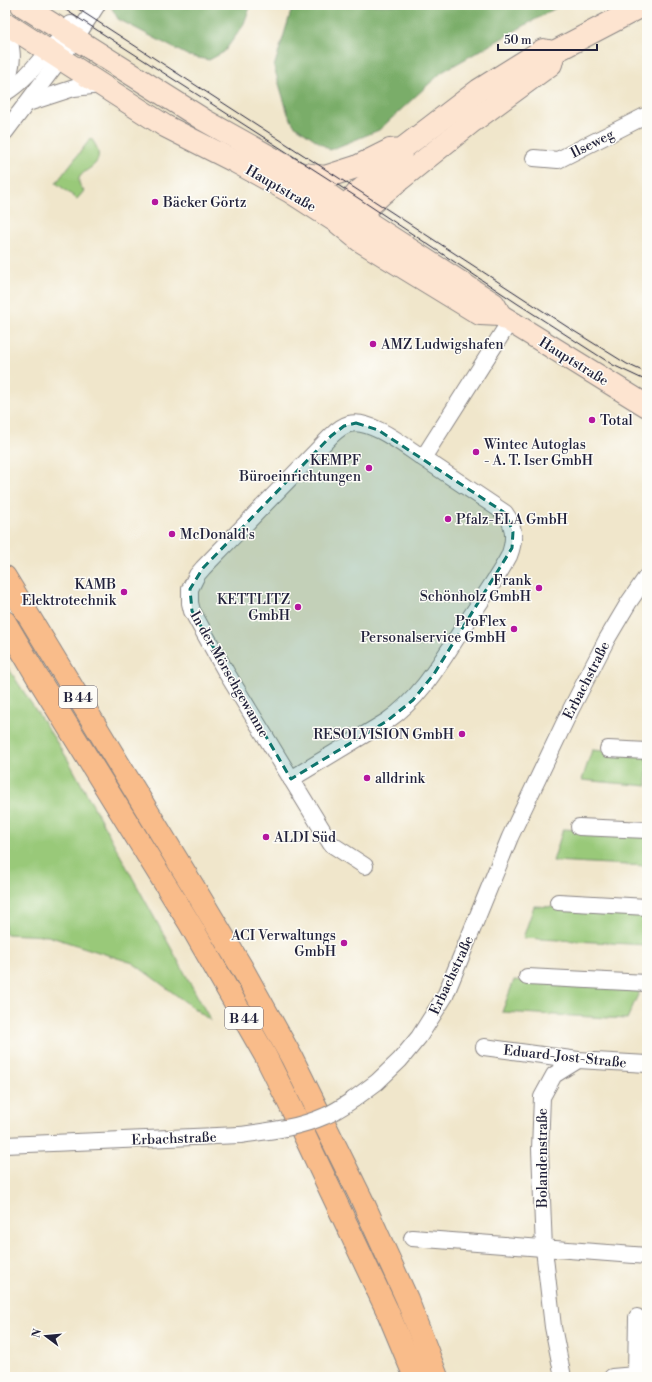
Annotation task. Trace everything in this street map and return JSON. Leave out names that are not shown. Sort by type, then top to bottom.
[{"type":"highway","name":"B 44","points":[[5,577],[242,968],[292,1058],[362,1200],[407,1299],[437,1377]]},
{"type":"highway","name":"B 44","points":[[5,622],[190,924],[265,1055],[384,1303],[415,1377]]},
{"type":"main road","name":"Hauptstraße","points":[[22,5],[204,120],[264,152],[296,172],[348,216],[359,240],[480,314],[505,318]]},
{"type":"main road","points":[[296,172],[325,177],[356,167],[390,150],[402,149],[486,86],[543,50],[554,52],[644,5]]},
{"type":"main road","name":"Hauptstraße","points":[[5,24],[165,126],[261,175],[348,216],[466,286],[494,304],[505,318],[647,406]]},
{"type":"main road","points":[[348,216],[370,205],[473,121],[551,64],[554,52]]},
{"type":"main road","points":[[348,216],[367,184],[399,159],[402,149]]},
{"type":"street","points":[[70,36],[84,5]]},
{"type":"street","points":[[5,94],[54,55],[97,5]]},
{"type":"street","points":[[5,24],[13,56],[5,88]]},
{"type":"street","points":[[5,132],[28,103],[54,55]]},
{"type":"street","points":[[28,103],[74,88],[101,86]]},
{"type":"street","name":"Ilseweg","points":[[534,158],[558,160],[647,116]]},
{"type":"street","points":[[423,458],[505,318]]},
{"type":"street","name":"In der Mörschgewanne","points":[[291,779],[387,721],[413,700],[434,674],[509,556],[512,548],[512,525],[505,513],[423,458],[371,426],[356,423],[344,426],[331,436],[203,568],[197,575],[190,589],[189,596],[192,610],[226,672],[291,779],[331,844],[366,866]]},
{"type":"street","name":"Erbachstraße","points":[[5,1145],[240,1135],[283,1129],[311,1122],[326,1116],[354,1099],[377,1082],[400,1060],[419,1038],[445,996],[510,837],[571,709],[607,639],[629,602],[647,576]]},
{"type":"street","points":[[608,749],[647,751]]},
{"type":"street","points":[[579,827],[647,830]]},
{"type":"street","points":[[558,902],[647,907]]},
{"type":"street","points":[[527,977],[647,983]]},
{"type":"street","name":"Eduard-Jost-Straße","points":[[484,1047],[578,1060],[647,1064]]},
{"type":"street","name":"Bolandenstraße","points":[[563,1377],[553,1327],[544,1249],[540,1149],[542,1097],[554,1075],[578,1060]]},
{"type":"street","points":[[412,1238],[647,1256]]},
{"type":"street","points":[[612,1377],[641,1375],[637,1316]]},
{"type":"highlighted area","points":[[356,423],[378,430],[505,513],[513,532],[512,548],[434,674],[413,700],[387,721],[291,779],[192,611],[190,589],[203,568],[331,436],[344,426]]},
{"type":"green space","points":[[110,5],[251,5],[243,26],[224,52],[209,60],[189,56],[118,19]]},
{"type":"green space","points":[[293,5],[561,5],[442,72],[379,130],[330,150],[294,125],[288,114],[274,67]]},
{"type":"green space","points":[[91,138],[98,150],[98,158],[95,164],[80,177],[79,183],[84,191],[77,199],[56,183]]},
{"type":"green space","points":[[5,663],[67,758],[211,1021],[133,963],[48,936],[5,934]]},
{"type":"green space","points":[[592,750],[647,754],[647,786],[582,780]]},
{"type":"green space","points":[[563,829],[647,834],[647,866],[553,861]]},
{"type":"green space","points":[[534,906],[647,912],[647,945],[523,938]]},
{"type":"green space","points":[[514,980],[641,988],[627,1019],[502,1012]]},
{"type":"tram line","points":[[58,5],[355,196],[613,365],[647,381]]},
{"type":"tram line","points":[[72,5],[569,328],[627,364],[647,373]]},
{"type":"place","name":"Bäcker Görtz","points":[[155,202]]},
{"type":"place","name":"AMZ Ludwigshafen","points":[[373,344]]},
{"type":"place","name":"Total","points":[[592,420]]},
{"type":"place","name":"Wintec Autoglas - A. T. Iser GmbH","points":[[476,452]]},
{"type":"place","name":"KEMPF Büroeinrichtungen","points":[[369,468]]},
{"type":"place","name":"Pfalz-ELA GmbH","points":[[448,519]]},
{"type":"place","name":"McDonald's","points":[[172,534]]},
{"type":"place","name":"Frank Schönholz GmbH","points":[[539,588]]},
{"type":"place","name":"KAMB Elektrotechnik","points":[[124,592]]},
{"type":"place","name":"KETTLITZ GmbH","points":[[298,607]]},
{"type":"place","name":"ProFlex Personalservice GmbH","points":[[514,629]]},
{"type":"place","name":"RESOLVISION GmbH","points":[[462,734]]},
{"type":"place","name":"alldrink","points":[[367,778]]},
{"type":"place","name":"ALDI Süd","points":[[266,837]]},
{"type":"place","name":"ACI Verwaltungs GmbH","points":[[344,943]]}]
